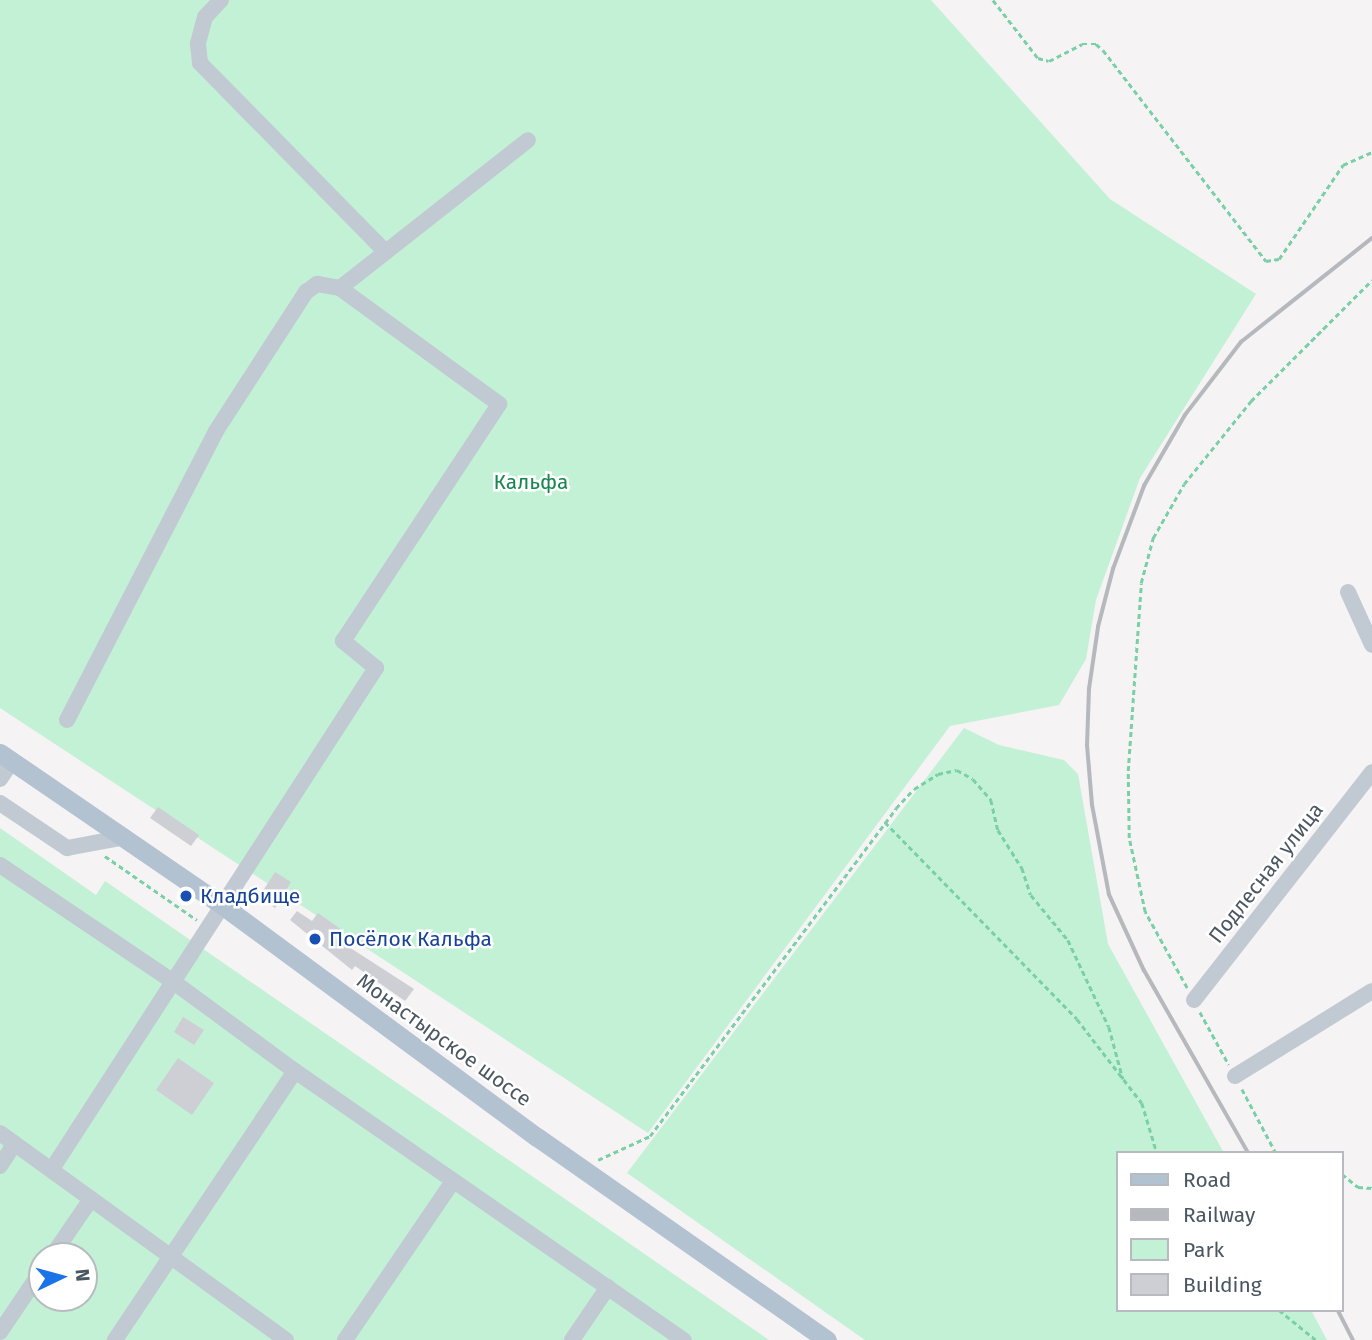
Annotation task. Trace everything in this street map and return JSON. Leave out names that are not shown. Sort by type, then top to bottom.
[{"type":"main road","name":"Монастырское шоссе","points":[[6,757],[222,905],[581,1167],[827,1340]]},
{"type":"street","points":[[221,0],[205,17],[198,44],[200,64],[386,252]]},
{"type":"street","points":[[340,288],[528,140]]},
{"type":"street","points":[[52,1169],[175,983],[222,905],[376,668],[343,641],[499,404],[340,288],[317,284],[306,292],[216,431],[68,720]]},
{"type":"street","points":[[1348,592],[1372,645]]},
{"type":"street","points":[[0,779],[6,757]]},
{"type":"street","name":"Подлесная улица","points":[[1194,1000],[1372,772]]},
{"type":"street","points":[[0,803],[67,848],[125,837]]},
{"type":"street","points":[[0,865],[175,983],[295,1071],[684,1340]]},
{"type":"street","points":[[1235,1076],[1372,991]]},
{"type":"street","points":[[115,1340],[295,1071]]},
{"type":"street","points":[[0,1133],[52,1169],[169,1259],[286,1340]]},
{"type":"street","points":[[0,1166],[15,1143]]},
{"type":"street","points":[[345,1340],[453,1181]]},
{"type":"street","points":[[62,1242],[91,1199]]},
{"type":"street","points":[[572,1340],[608,1287]]},
{"type":"street","points":[[0,1332],[28,1291]]},
{"type":"path","points":[[993,0],[1038,58],[1049,61],[1082,44],[1096,44],[1103,50],[1266,261],[1279,259],[1343,165],[1372,152]]},
{"type":"path","points":[[1275,1151],[1145,912],[1129,838],[1128,771],[1141,583],[1153,538],[1184,484],[1251,401],[1372,280]]},
{"type":"path","points":[[581,1167],[650,1136],[885,822],[914,789],[938,774],[957,770],[974,779],[991,800],[998,830],[1012,850],[1031,895],[1068,940],[1109,1027],[1123,1079]]},
{"type":"path","points":[[885,822],[1077,1019],[1142,1103],[1156,1151]]},
{"type":"path","points":[[88,844],[199,921]]},
{"type":"path","points":[[1344,1176],[1358,1187],[1372,1188]]},
{"type":"path","points":[[1281,1312],[1316,1340]]},
{"type":"green space","name":"Кальфа","points":[[0,0],[931,0],[1110,199],[1256,294],[1140,478],[1096,600],[1086,659],[1059,705],[950,726],[648,1133],[0,708]]},
{"type":"green space","points":[[964,728],[999,745],[1064,760],[1078,774],[1108,944],[1223,1151],[1116,1151],[1116,1312],[1312,1312],[1327,1340],[865,1340],[627,1173]]},
{"type":"green space","points":[[0,828],[96,895],[105,881],[769,1340],[0,1340]]},
{"type":"building","points":[[158,807],[199,835],[191,846],[150,818]]},
{"type":"building","points":[[275,872],[291,882],[275,908],[259,897]]},
{"type":"building","points":[[297,911],[312,921],[318,913],[342,930],[335,938],[414,989],[405,1001],[355,966],[352,970],[290,920]]},
{"type":"building","points":[[183,1017],[204,1030],[194,1045],[174,1032]]},
{"type":"building","points":[[178,1058],[214,1083],[192,1115],[156,1090]]},
{"type":"railway","points":[[1247,1151],[1144,971],[1109,895],[1092,805],[1087,746],[1089,689],[1098,627],[1113,569],[1144,486],[1185,415],[1241,342],[1372,238]]},
{"type":"railway","points":[[1339,1312],[1353,1340]]},
{"type":"place","name":"Кладбище","points":[[186,896]]},
{"type":"place","name":"Посёлок Кальфа","points":[[315,939]]}]
